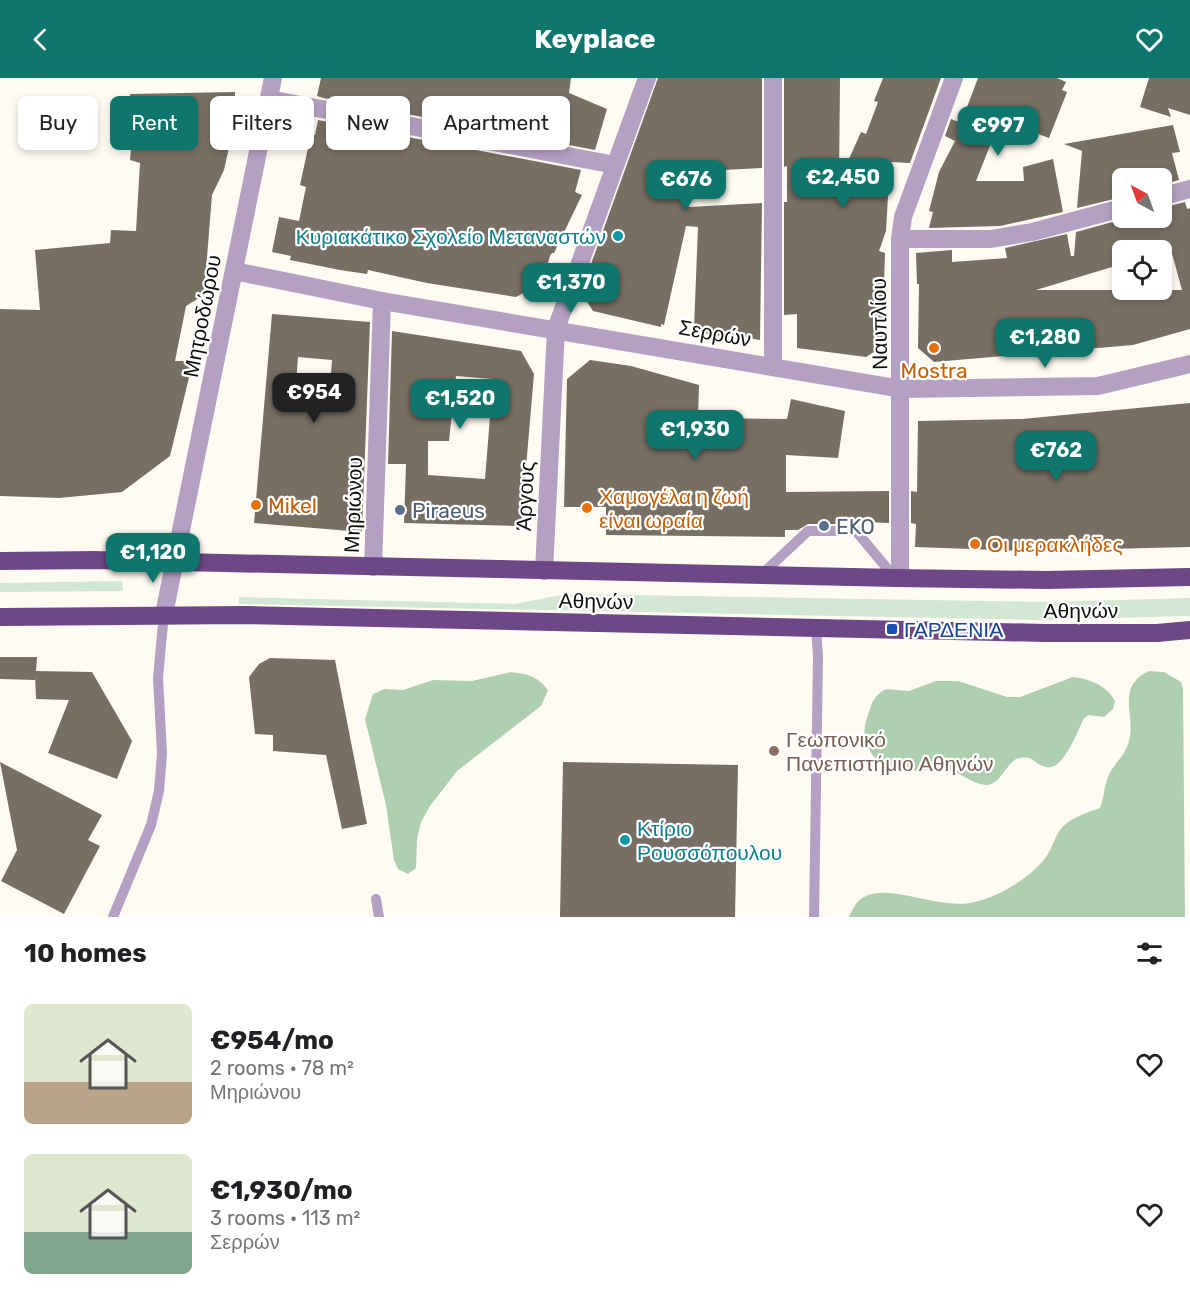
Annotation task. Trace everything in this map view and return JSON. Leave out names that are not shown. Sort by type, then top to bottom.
[{"type":"highway","name":"Αθηνών","points":[[0,561],[176,562],[898,578],[1057,580],[1190,577]]},
{"type":"highway","name":"Αθηνών","points":[[0,617],[164,614],[1045,633],[1157,633],[1190,630]]},
{"type":"street","name":"Μητροδώρου","points":[[270,96],[273,78]]},
{"type":"street","name":"Άργους","points":[[544,571],[556,329],[647,78]]},
{"type":"street","points":[[773,78],[771,104],[774,366]]},
{"type":"street","name":"Ναυπλίου","points":[[898,578],[902,388],[900,239],[903,217],[954,78]]},
{"type":"street","points":[[314,108],[615,165]]},
{"type":"street","name":"Μητροδώρου","points":[[164,614],[259,150]]},
{"type":"street","points":[[1172,194],[1190,189]]},
{"type":"street","points":[[900,239],[991,239],[1032,232],[1112,211]]},
{"type":"street","name":"Σερρών","points":[[234,271],[382,301],[902,388],[1098,386],[1190,364]]},
{"type":"street","name":"Μηριώνου","points":[[373,567],[382,301]]},
{"type":"lane","points":[[759,576],[808,531],[856,531],[898,578]]},
{"type":"lane","points":[[113,917],[151,825],[159,791],[162,754],[158,677],[164,614]]},
{"type":"lane","points":[[814,917],[818,656],[816,629]]},
{"type":"lane","points":[[376,899],[379,917]]},
{"type":"green space","points":[[122,581],[123,591],[0,592],[0,583]]},
{"type":"green space","points":[[566,594],[1045,602],[1190,598],[1190,616],[1042,620],[239,604],[239,597],[515,604]]},
{"type":"green space","points":[[1149,671],[1164,672],[1181,682],[1183,689],[1185,917],[849,917],[860,900],[878,893],[947,903],[975,902],[1012,886],[1036,869],[1068,822],[1100,808],[1108,777],[1129,741],[1130,693],[1139,677]]},
{"type":"green space","points":[[511,672],[532,676],[544,685],[548,690],[541,706],[457,771],[430,806],[421,822],[417,839],[416,868],[408,874],[398,869],[394,860],[386,805],[365,719],[373,694],[384,689],[403,690],[433,680],[472,681]]},
{"type":"green space","points":[[1073,677],[1097,684],[1112,695],[1115,701],[1113,709],[1104,717],[1089,715],[1084,718],[1064,757],[1052,767],[1041,766],[1027,758],[1016,759],[995,782],[986,785],[948,770],[894,770],[884,766],[876,759],[866,741],[865,726],[871,705],[878,694],[886,689],[909,691],[936,681],[958,681],[1007,697],[1020,697]]},
{"type":"building","points":[[321,78],[571,78],[569,93],[607,109],[595,150],[570,145],[570,96],[422,96],[422,117],[410,115],[410,96],[326,96],[326,99],[317,96]]},
{"type":"building","points":[[658,78],[762,78],[762,168],[686,172],[689,207],[762,203],[760,340],[697,332],[697,328],[694,328],[698,227],[686,226],[664,325],[661,324],[661,327],[593,311],[581,292]]},
{"type":"building","points":[[784,78],[840,78],[839,181],[861,132],[866,134],[878,102],[874,101],[883,78],[941,78],[910,163],[890,162],[886,231],[879,251],[885,253],[882,347],[866,357],[797,348],[797,314],[784,315],[784,202],[787,202],[787,166],[784,167]]},
{"type":"building","points":[[978,78],[1057,78],[1066,82],[1062,90],[1067,92],[1049,138],[1006,122],[1000,135],[995,133],[976,181],[1024,181],[1023,167],[1053,159],[1063,212],[1000,226],[929,228],[933,212],[929,211],[939,172],[955,141],[945,136],[951,119],[961,123]]},
{"type":"building","points":[[1149,78],[1190,78],[1190,115],[1168,108],[1171,117],[1140,107]]},
{"type":"building","points":[[235,92],[235,96],[210,96],[210,150],[228,150],[224,170],[212,195],[204,295],[186,306],[175,361],[193,361],[170,456],[122,492],[59,498],[0,496],[0,309],[40,310],[35,250],[110,243],[111,230],[136,231],[140,163],[130,160],[131,150],[198,150],[198,96],[130,96],[130,94]]},
{"type":"building","points":[[318,120],[326,122],[326,150],[410,150],[410,137],[422,140],[422,150],[476,150],[581,170],[575,192],[582,195],[554,253],[550,256],[542,283],[516,297],[427,283],[368,270],[367,274],[290,260],[291,256],[272,252],[279,217],[299,221],[306,187],[300,185],[308,150],[314,150]]},
{"type":"building","points":[[1173,125],[1180,152],[1172,153],[1179,180],[1172,182],[1172,168],[1112,168],[1112,199],[1077,208],[1082,151],[1064,144]]},
{"type":"building","points":[[1185,202],[1187,209],[1190,208],[1190,329],[1133,345],[934,362],[918,348],[919,284],[917,284],[916,253],[952,250],[952,262],[1007,258],[1005,248],[1067,234],[1071,256],[1074,256],[1076,232],[1112,222],[1112,228],[1172,228],[1172,205]]},
{"type":"building","points":[[272,314],[370,322],[362,532],[254,523]],"holes":[[[298,357],[332,360],[329,400],[295,397]]]},
{"type":"building","points":[[392,331],[521,351],[534,374],[521,526],[404,523],[406,464],[388,464]],"holes":[[[456,376],[493,379],[485,479],[428,475],[428,441],[449,441]]]},
{"type":"building","points":[[590,360],[631,366],[699,385],[698,418],[787,419],[791,399],[845,411],[838,458],[786,455],[786,492],[889,491],[889,523],[841,521],[841,524],[808,524],[798,530],[785,530],[785,537],[606,535],[606,507],[564,507],[567,379]]},
{"type":"building","points":[[1190,403],[1190,547],[1027,551],[915,547],[916,524],[911,523],[911,491],[917,492],[918,421],[1022,419]]},
{"type":"building","points":[[0,657],[37,657],[36,671],[92,672],[132,741],[117,779],[48,753],[69,700],[36,699],[35,675],[35,680],[0,679]]},
{"type":"building","points":[[270,658],[335,660],[367,824],[342,829],[326,755],[273,751],[273,735],[255,734],[249,677],[259,664]]},
{"type":"building","points":[[0,762],[102,815],[88,840],[100,846],[64,914],[1,881],[17,850]]},
{"type":"building","name":"Κτίριο Ρουσσόπουλου","points":[[563,762],[738,765],[735,917],[560,917]]},
{"type":"place","name":"Κυριακάτικο Σχολείο Μεταναστών","points":[[618,236]]},
{"type":"place","name":"Mostra","points":[[934,348]]},
{"type":"place","name":"Mikel","points":[[256,505]]},
{"type":"place","name":"Χαμογέλα η ζωή είναι ωραία","points":[[587,508]]},
{"type":"place","name":"Piraeus","points":[[400,510]]},
{"type":"place","name":"EKO","points":[[824,526]]},
{"type":"place","name":"Οι μερακλήδες","points":[[975,544]]},
{"type":"place","name":"ΓΑΡΔΕΝΙΑ","points":[[892,629]]},
{"type":"place","name":"Γεωπονικό Πανεπιστήμιο Αθηνών","points":[[774,751]]},
{"type":"place","name":"Κτίριο Ρουσσόπουλου","points":[[625,840]]}]
